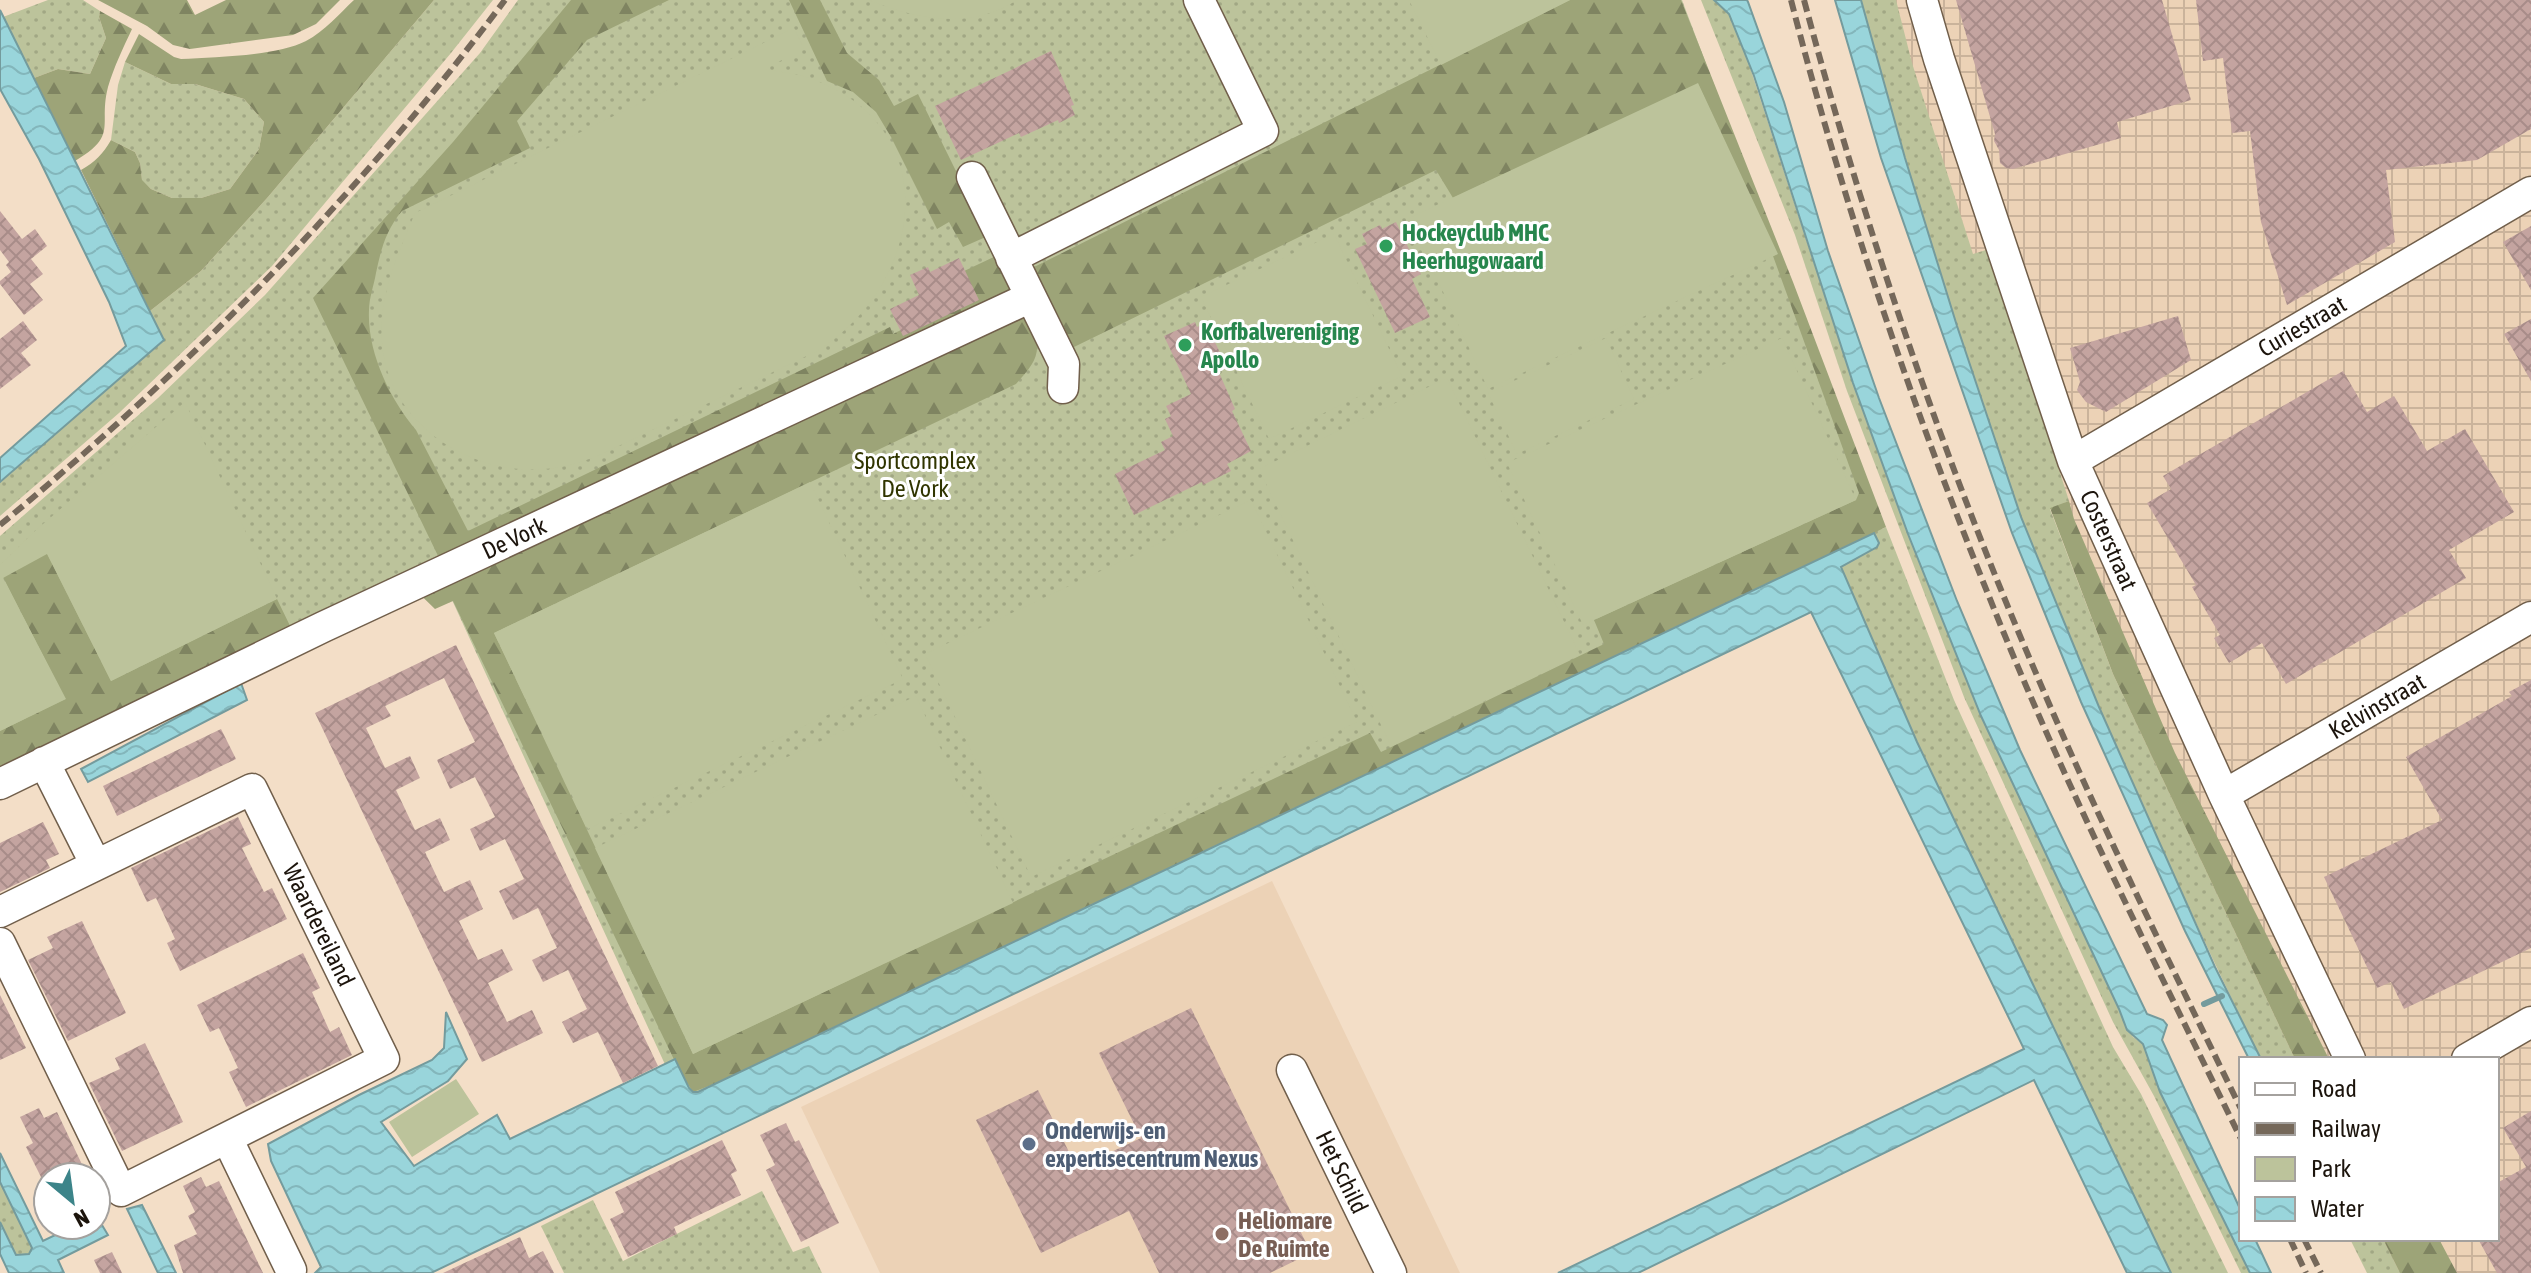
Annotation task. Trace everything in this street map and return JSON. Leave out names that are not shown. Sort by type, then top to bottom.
[{"type":"street","points":[[1011,258],[1263,131],[1199,0]]},
{"type":"street","name":"Costerstraat","points":[[1922,0],[2073,461],[2224,795],[2349,1057]]},
{"type":"street","points":[[972,177],[1064,364],[1063,388]]},
{"type":"street","name":"Curiestraat","points":[[2073,461],[2531,192]]},
{"type":"street","name":"De Vork","points":[[0,784],[374,603],[1031,297]]},
{"type":"street","name":"Kelvinstraat","points":[[2224,795],[2531,617]]},
{"type":"street","points":[[44,762],[96,865]]},
{"type":"street","name":"Waardereiland","points":[[0,912],[252,789],[384,1059],[121,1191],[0,943]]},
{"type":"street","points":[[2470,1057],[2531,1022]]},
{"type":"street","name":"Het Schild","points":[[1292,1070],[1391,1273]]},
{"type":"street","points":[[227,1138],[291,1270]]},
{"type":"shaded area","points":[[1873,0],[2531,0],[2531,1273],[2379,1273],[2363,1241],[2499,1241],[2499,1057],[2275,1057],[2183,855],[1884,49]]},
{"type":"shaded area","points":[[1272,881],[1460,1273],[880,1273],[801,1107]]},
{"type":"green space","points":[[48,0],[83,0],[100,11],[106,38],[90,74],[58,69],[34,78],[3,17]]},
{"type":"green space","points":[[98,0],[187,0],[195,15],[226,0],[340,0],[316,24],[293,35],[190,49],[173,45],[147,26]]},
{"type":"green space","points":[[354,0],[434,0],[268,197],[201,271],[150,311],[81,170],[98,157],[111,140],[135,152],[142,180],[151,189],[172,198],[201,198],[230,189],[259,149],[264,122],[244,99],[195,84],[171,84],[125,62],[139,34],[181,59],[263,53],[294,46],[313,37]]},
{"type":"green space","points":[[434,0],[493,0],[272,266],[119,413],[0,516],[0,482],[164,340],[150,311],[201,271],[268,197]]},
{"type":"green space","name":"Sportcomplex De Vork","points":[[518,0],[1682,0],[1882,529],[1886,527],[1954,700],[2113,1047],[2141,1094],[2228,1273],[2171,1273],[1917,742],[1840,566],[1877,547],[685,1108],[441,576],[0,783],[0,536],[158,398],[265,295],[480,53]]},
{"type":"green space","points":[[571,0],[669,0],[587,40],[517,121],[530,148],[402,211],[385,240],[369,305],[369,326],[376,358],[389,389],[416,430],[468,531],[890,327],[893,334],[972,294],[962,272],[998,255],[1010,279],[1570,0],[1681,0],[1886,527],[722,1081],[693,1092],[680,1072],[453,601],[435,609],[404,579],[441,562],[313,298],[453,142]],"holes":[[[1698,84],[1777,254],[1773,256],[1859,493],[1856,500],[1594,620],[1604,644],[1381,752],[1370,733],[693,1054],[494,633],[1016,384],[1036,357],[1037,342],[1031,324],[1056,311],[1074,347],[1436,170],[1453,198]]]},
{"type":"green space","points":[[789,0],[820,0],[847,53],[879,80],[894,106],[918,94],[988,236],[963,247],[949,222],[937,229],[876,112],[853,92],[827,81]]},
{"type":"green space","points":[[869,0],[1017,0],[982,15],[944,19],[906,13]]},
{"type":"green space","points":[[1409,0],[1570,0],[1441,65]]},
{"type":"green space","points":[[1701,0],[1714,0],[1729,14],[1745,52],[1853,383],[1908,534],[1981,716],[2119,1009],[2133,1037],[2143,1044],[2160,1092],[2250,1273],[2241,1273],[2154,1096],[2113,1022],[1964,697],[1847,391],[1795,235]]},
{"type":"green space","points":[[1861,0],[1896,0],[1912,63],[1973,254],[1986,250],[2069,501],[2050,509],[2113,674],[2294,1057],[2260,1057],[2180,888],[2061,618],[2000,458],[1961,340],[1871,43]]},
{"type":"green space","points":[[100,11],[132,29],[108,87],[102,136],[89,152],[75,161],[34,78],[58,69],[90,74],[106,38]]},
{"type":"green space","points":[[794,28],[804,49],[764,69],[812,79],[855,102],[885,133],[901,169],[905,208],[898,248],[880,287],[853,322],[817,351],[602,454],[566,466],[515,469],[487,463],[461,453],[437,438],[416,419],[399,397],[388,371],[382,343],[386,292],[415,213]]},
{"type":"green space","points":[[125,62],[171,84],[195,84],[244,99],[264,122],[259,149],[230,189],[201,198],[172,198],[151,189],[142,181],[135,152],[111,140],[118,85]]},
{"type":"green space","points":[[1698,83],[1778,254],[1488,389],[1409,218]]},
{"type":"green space","points":[[1334,234],[1402,376],[1269,439],[1201,297]]},
{"type":"green space","points":[[1606,338],[1634,399],[1517,454],[1488,393]]},
{"type":"green space","points":[[1782,338],[1856,500],[1583,625],[1507,463]]},
{"type":"green space","points":[[1447,378],[1580,655],[1391,746],[1259,469]]},
{"type":"green space","points":[[185,402],[277,599],[111,681],[47,554],[3,578],[66,699],[0,731],[0,565],[36,530]]},
{"type":"green space","points":[[810,482],[903,679],[588,829],[494,633]]},
{"type":"green space","points":[[1251,500],[1357,722],[1031,877],[925,654]]},
{"type":"green space","points":[[2069,501],[2175,753],[2328,1057],[2294,1057],[2113,674],[2050,508]]},
{"type":"green space","points":[[47,553],[111,681],[277,599],[293,632],[0,773],[0,731],[65,699],[3,577]]},
{"type":"green space","points":[[916,696],[1013,903],[693,1054],[595,848]]},
{"type":"green space","points":[[456,1079],[479,1114],[412,1157],[389,1122]]},
{"type":"green space","points":[[0,1182],[32,1248],[29,1254],[16,1256],[0,1222]]},
{"type":"green space","points":[[762,1191],[793,1252],[809,1246],[822,1273],[564,1273],[541,1226],[593,1200],[623,1261]]},
{"type":"green space","points":[[2351,1241],[2384,1241],[2400,1273],[2367,1273]]},
{"type":"green space","points":[[2384,1241],[2440,1241],[2457,1273],[2400,1273]]},
{"type":"water","points":[[1714,0],[1747,0],[1784,102],[1828,251],[1879,398],[1957,601],[2020,750],[2147,1014],[2163,1020],[2167,1025],[2162,1040],[2239,1207],[2239,1241],[2256,1241],[2271,1273],[2250,1273],[2160,1092],[2143,1044],[2127,1030],[1981,716],[1908,534],[1853,383],[1754,76],[1729,14]]},
{"type":"water","points":[[1835,0],[1861,0],[1905,158],[2021,517],[2099,707],[2215,967],[2260,1057],[2248,1057],[2185,931],[2081,702],[2012,533],[1881,158]]},
{"type":"water","points":[[0,10],[164,340],[0,482],[0,458],[126,346],[109,302],[39,159],[0,89]]},
{"type":"water","points":[[1874,533],[1879,543],[1877,547],[1841,567],[1917,742],[2171,1273],[2127,1273],[2034,1080],[1638,1273],[1558,1273],[2024,1049],[1811,612],[431,1273],[315,1273],[321,1267],[271,1161],[268,1144],[432,1060],[444,1048],[446,1012],[467,1059],[448,1081],[381,1122],[414,1166],[497,1115],[510,1139],[675,1059],[689,1088],[698,1092]]},
{"type":"water","points":[[241,683],[247,700],[88,782],[81,769]]},
{"type":"water","points":[[0,1153],[32,1218],[32,1241],[96,1241],[58,1260],[64,1273],[9,1273],[0,1254],[0,1222],[16,1255],[29,1254],[32,1248],[0,1182]]},
{"type":"water","points":[[142,1205],[176,1273],[158,1273],[127,1209]]},
{"type":"building","points":[[1956,0],[2162,0],[2191,100],[2117,122],[2121,138],[2013,169],[2006,168],[2000,163],[1995,134]]},
{"type":"building","points":[[2196,0],[2531,0],[2531,129],[2477,160],[2386,170],[2395,242],[2287,305],[2261,222],[2250,131],[2232,133],[2223,58],[2203,61]]},
{"type":"building","points":[[1051,51],[1074,105],[1071,106],[1075,115],[1021,137],[1019,133],[961,160],[935,106]]},
{"type":"building","points":[[0,211],[22,239],[35,229],[47,246],[31,259],[43,274],[30,284],[43,300],[24,315],[0,284],[11,272],[6,265],[9,262],[0,250]]},
{"type":"building","points":[[1396,222],[1421,274],[1412,279],[1430,317],[1395,333],[1355,249],[1367,244],[1362,234],[1380,225],[1382,229]]},
{"type":"building","points":[[2531,226],[2531,290],[2503,242]]},
{"type":"building","points":[[959,258],[979,300],[903,336],[890,309],[919,295],[910,275],[928,267],[930,272]]},
{"type":"building","points":[[2178,316],[2191,360],[2106,412],[2086,402],[2077,390],[2080,382],[2070,348]]},
{"type":"building","points":[[2531,319],[2531,381],[2504,334]]},
{"type":"building","points":[[23,321],[37,340],[21,353],[31,365],[0,389],[0,339]]},
{"type":"building","points":[[1195,322],[1197,327],[1206,323],[1222,357],[1214,361],[1251,451],[1227,464],[1231,471],[1134,515],[1115,474],[1165,450],[1161,442],[1173,436],[1165,419],[1171,416],[1166,406],[1191,394],[1164,336]]},
{"type":"building","points":[[2343,371],[2367,412],[2394,396],[2427,451],[2465,429],[2514,512],[2449,550],[2466,578],[2286,684],[2262,643],[2229,663],[2214,638],[2220,635],[2192,587],[2196,585],[2147,503],[2171,489],[2163,476]]},
{"type":"building","points":[[456,645],[658,1066],[623,1083],[598,1032],[573,1043],[562,1022],[587,1009],[568,970],[543,982],[532,960],[557,948],[538,908],[513,920],[499,891],[524,879],[505,839],[480,851],[470,829],[495,817],[475,777],[450,789],[437,760],[475,742],[444,678],[385,706],[391,716],[366,728],[385,768],[410,756],[420,778],[396,790],[415,830],[440,818],[450,840],[425,852],[444,892],[470,880],[483,909],[459,921],[478,960],[502,949],[513,970],[488,983],[507,1022],[532,1010],[543,1033],[482,1062],[315,713]]},
{"type":"building","points":[[2531,680],[2531,948],[2404,1009],[2391,982],[2377,988],[2324,877],[2442,820],[2406,757],[2512,696],[2509,692]]},
{"type":"building","points":[[221,729],[236,759],[117,816],[103,786]]},
{"type":"building","points":[[238,817],[251,844],[242,848],[264,892],[272,888],[287,919],[180,971],[167,943],[175,939],[156,898],[147,902],[131,868]]},
{"type":"building","points":[[43,822],[59,854],[46,860],[50,868],[0,892],[0,843]]},
{"type":"building","points":[[82,921],[126,1013],[68,1041],[28,960],[53,948],[47,937]]},
{"type":"building","points":[[303,953],[320,988],[312,992],[330,1032],[339,1027],[352,1055],[246,1107],[229,1072],[238,1068],[219,1028],[210,1032],[197,1005]]},
{"type":"building","points":[[0,995],[26,1048],[0,1060]]},
{"type":"building","points":[[1191,1008],[1311,1253],[1270,1273],[1159,1273],[1129,1211],[1041,1253],[976,1120],[1038,1090],[1077,1168],[1141,1138],[1099,1053]]},
{"type":"building","points":[[145,1043],[183,1122],[122,1151],[89,1083],[120,1069],[115,1058]]},
{"type":"building","points":[[39,1108],[44,1118],[57,1112],[80,1161],[33,1161],[26,1147],[33,1143],[20,1117]]},
{"type":"building","points":[[2531,1111],[2531,1273],[2497,1273],[2479,1241],[2499,1241],[2499,1182],[2526,1167],[2503,1128]]},
{"type":"building","points":[[786,1123],[795,1142],[799,1140],[839,1223],[801,1242],[766,1170],[775,1165],[760,1135]]},
{"type":"building","points":[[722,1140],[737,1171],[731,1174],[741,1195],[674,1227],[677,1234],[628,1257],[610,1219],[624,1212],[615,1192]]},
{"type":"building","points":[[201,1177],[206,1187],[219,1181],[263,1273],[183,1273],[174,1245],[197,1234],[188,1216],[195,1212],[183,1186]]},
{"type":"building","points":[[520,1237],[529,1258],[543,1251],[554,1273],[443,1273]]},
{"type":"building","points":[[112,1252],[122,1273],[100,1273],[94,1260]]},
{"type":"waterway","points":[[2204,1004],[2222,996]]},
{"type":"railway","points":[[0,525],[137,405],[268,278],[391,142],[505,0]]},
{"type":"railway","points":[[1791,0],[1860,240],[1972,554],[2030,696],[2088,823],[2239,1135]]},
{"type":"railway","points":[[1804,0],[1880,258],[1970,512],[2086,787],[2239,1105]]},
{"type":"railway","points":[[2291,1241],[2306,1273]]},
{"type":"railway","points":[[2305,1241],[2321,1273]]},
{"type":"place","name":"Hockeyclub MHC Heerhugowaard","points":[[1386,246]]},
{"type":"place","name":"Korfbalvereniging Apollo","points":[[1185,345]]},
{"type":"place","name":"Onderwijs- en expertisecentrum Nexus","points":[[1029,1144]]},
{"type":"place","name":"Heliomare De Ruimte","points":[[1222,1234]]}]
